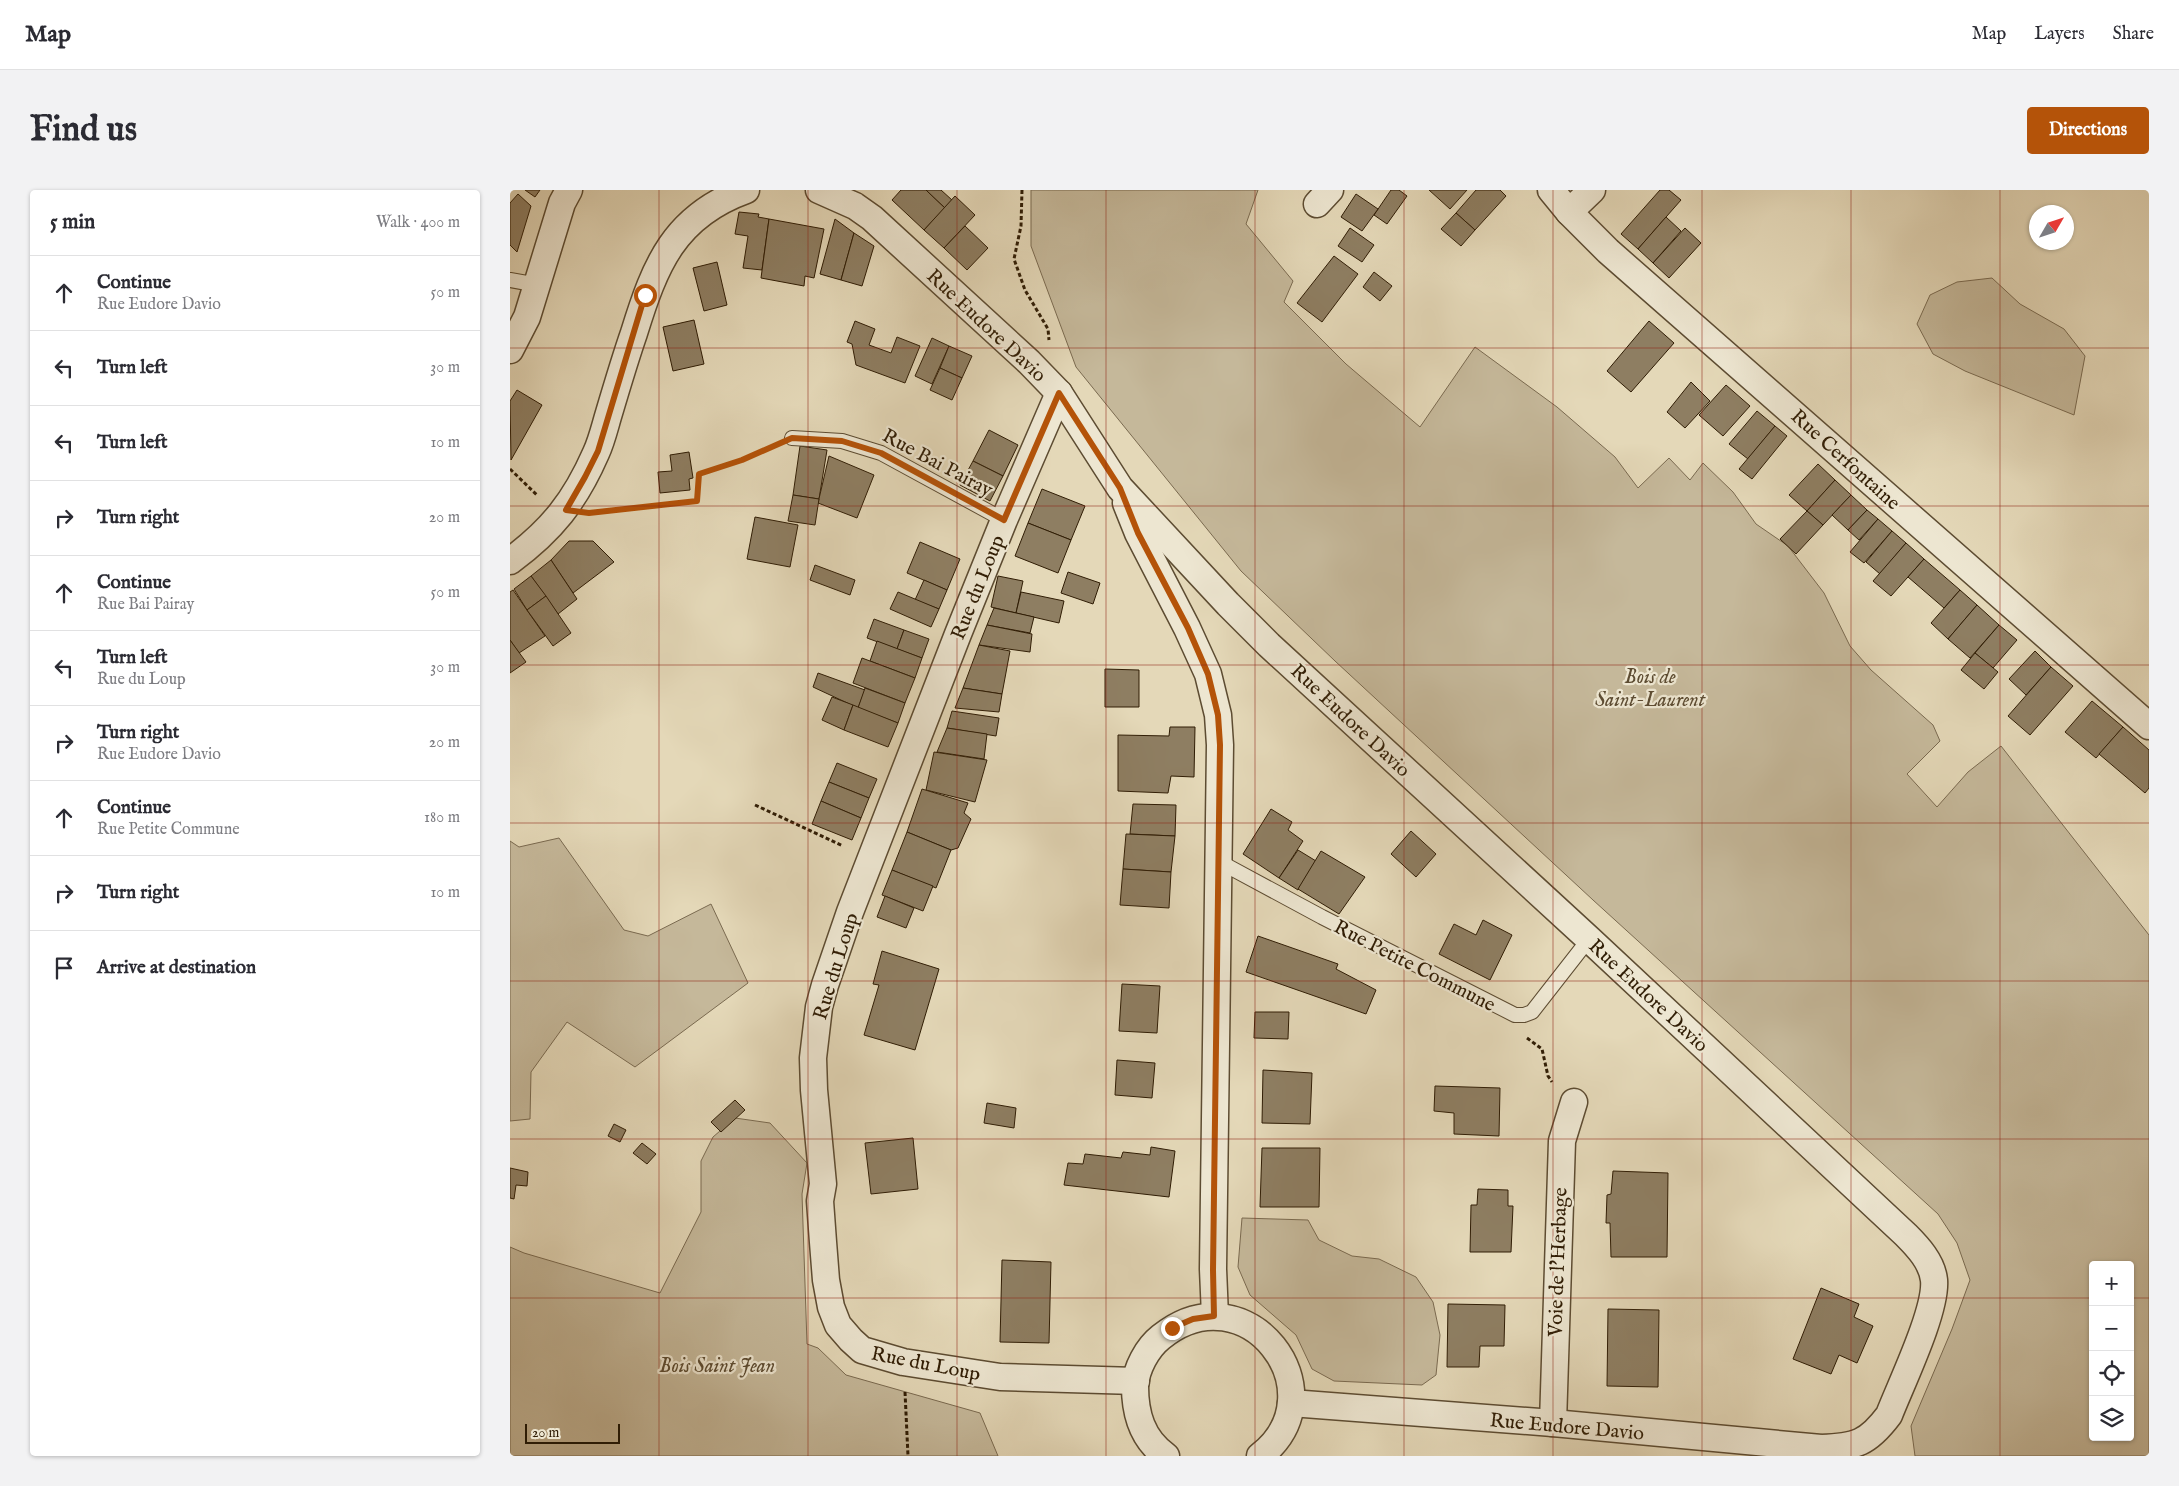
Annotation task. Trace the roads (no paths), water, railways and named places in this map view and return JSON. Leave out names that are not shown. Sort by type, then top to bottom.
[{"type":"street","points":[[510,350],[528,317],[562,203],[569,190]]},
{"type":"street","points":[[510,561],[526,549],[562,513],[585,477],[598,451],[645,295],[656,269],[683,230],[704,212],[728,196],[746,190]]},
{"type":"street","name":"Rue Eudore Davio","points":[[820,190],[855,206],[872,218],[1029,362],[1059,393],[1120,488],[1228,604],[1269,645],[1589,939],[1919,1249],[1930,1266],[1934,1280],[1933,1303],[1889,1414],[1878,1430],[1863,1442],[1846,1447],[1821,1448],[1291,1403]]},
{"type":"street","points":[[1551,190],[1569,212],[1592,190]]},
{"type":"street","name":"Rue Cerfontaine","points":[[1569,212],[1608,251],[2149,726]]},
{"type":"street","name":"Rue du Loup","points":[[1059,393],[1004,520],[871,858],[836,952],[819,1007],[815,1030],[814,1090],[823,1184],[820,1201],[826,1280],[831,1307],[838,1325],[862,1350],[903,1362],[1000,1377],[1136,1381]]},
{"type":"street","points":[[1120,488],[1138,533],[1188,628],[1208,674],[1218,715],[1220,745],[1214,1316]]},
{"type":"street","name":"Voie de l'Herbage","points":[[1553,1424],[1562,1141],[1574,1102]]},
{"type":"street","points":[[1166,1456],[1157,1450],[1142,1430],[1135,1406],[1136,1381],[1142,1360],[1155,1342],[1172,1328],[1193,1319],[1214,1316],[1240,1321],[1262,1334],[1279,1354],[1289,1377],[1291,1403],[1284,1428],[1270,1448],[1260,1456]]},
{"type":"lane","points":[[510,280],[538,285]]},
{"type":"lane","name":"Rue Bai Pairay","points":[[792,438],[842,441],[881,453],[1004,520]]},
{"type":"lane","name":"Rue Petite Commune","points":[[1218,861],[1322,917],[1515,1015],[1524,1015],[1532,1012],[1589,939]]},
{"type":"park label","name":"Bois de Saint-Laurent","points":[[1650,688]]},
{"type":"park label","name":"Bois Saint Jean","points":[[717,1365]]}]
